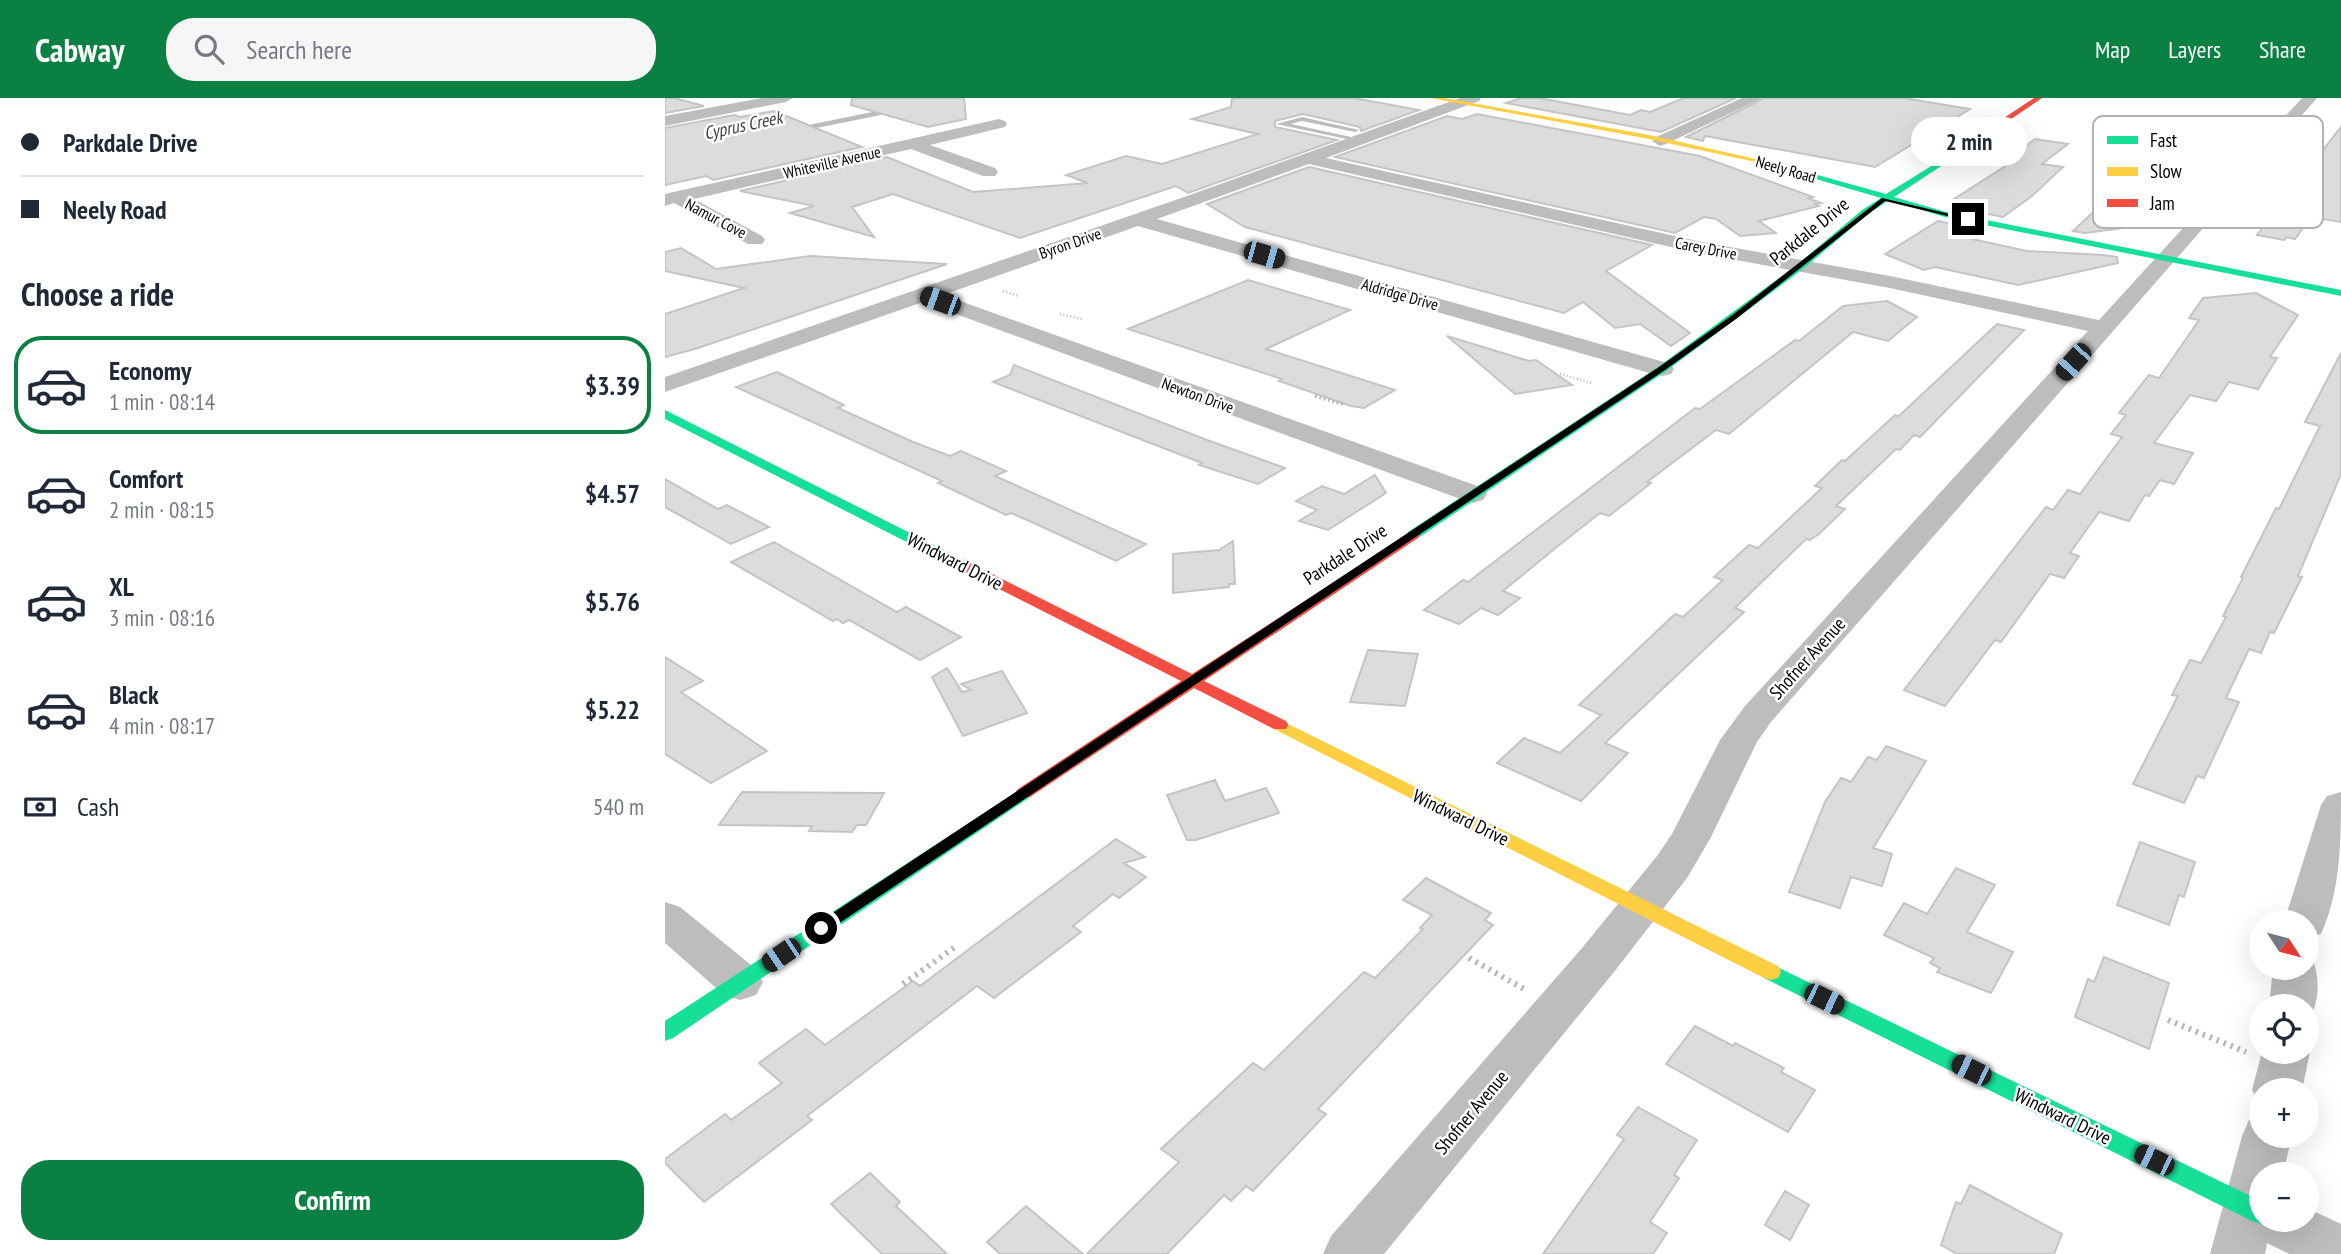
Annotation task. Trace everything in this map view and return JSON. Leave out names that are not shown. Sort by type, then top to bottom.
[{"type":"street","points":[[665,121],[748,101],[786,98]]},
{"type":"street","name":"Neely Road","points":[[1433,98],[1467,101],[1778,165],[1884,199],[2341,293]]},
{"type":"street","points":[[1661,141],[1754,98]]},
{"type":"street","name":"Parkdale Drive","points":[[665,1032],[1662,369],[1801,266],[1853,221],[2039,98]]},
{"type":"street","name":"Shofner Avenue","points":[[2294,116],[2310,98]]},
{"type":"street","name":"Byron Drive","points":[[665,384],[1310,159],[1358,135],[1467,101]]},
{"type":"street","name":"Whiteville Avenue","points":[[671,198],[999,124]]},
{"type":"street","points":[[912,144],[989,172]]},
{"type":"street","name":"Carey Drive","points":[[1310,159],[1697,247],[2104,328]]},
{"type":"street","name":"Namur Cove","points":[[671,198],[755,240]]},
{"type":"street","name":"Aldridge Drive","points":[[1138,219],[1662,369]]},
{"type":"street","name":"Shofner Avenue","points":[[1350,1254],[1640,908],[1690,839],[1739,740],[1758,714],[2195,228]]},
{"type":"street","name":"Newton Drive","points":[[923,295],[1473,494]]},
{"type":"street","name":"Windward Drive","points":[[665,414],[2249,1219]]},
{"type":"street","points":[[2310,910],[2341,805]]},
{"type":"street","points":[[665,918],[740,982]]},
{"type":"street","name":"Windward Drive","points":[[2282,1232],[2341,1252]]},
{"type":"lane","points":[[1302,119],[1358,135],[1280,124],[1302,119]]},
{"type":"path","points":[[1003,291],[1019,296]]},
{"type":"path","points":[[1061,314],[1082,319]]},
{"type":"path","points":[[1560,374],[1593,384]]},
{"type":"path","points":[[1315,396],[1343,404]]},
{"type":"path","points":[[903,984],[958,945]]},
{"type":"path","points":[[1469,958],[1537,995]]},
{"type":"path","points":[[2168,1020],[2272,1066]]},
{"type":"building","points":[[665,98],[674,98],[704,106],[665,113]]},
{"type":"building","points":[[852,98],[964,98],[966,119],[928,127],[851,105]]},
{"type":"building","points":[[1232,98],[1354,98],[1419,110],[1361,131],[1360,127],[1303,114],[1275,121],[1275,127],[1337,140],[1188,193],[1176,186],[1020,238],[893,194],[852,207],[874,237],[790,213],[814,206],[740,191],[887,157],[973,192],[1088,183],[1066,175],[1126,156],[1162,164],[1258,134],[1192,119],[1231,107]]},
{"type":"building","points":[[1521,98],[1539,98],[1630,115],[1641,110],[1650,112],[1684,98],[1736,98],[1661,132],[1506,103]]},
{"type":"building","points":[[1764,98],[1904,98],[1970,109],[1875,167],[1705,136],[1703,141],[1686,137]]},
{"type":"building","points":[[774,111],[862,147],[713,180],[706,176],[665,185],[665,128],[734,115],[740,117]]},
{"type":"building","points":[[1477,114],[1700,156],[1813,197],[1808,198],[1821,203],[1815,204],[1819,206],[1759,221],[1776,233],[1740,236],[1716,219],[1704,217],[1675,233],[1335,157],[1447,116],[1462,119]]},
{"type":"building","points":[[2341,127],[2341,222],[2323,219],[2323,150]]},
{"type":"building","points":[[2035,139],[2068,144],[2042,164],[2063,167],[2032,196],[2003,217],[1958,208],[1968,202],[1954,199],[2007,165],[2002,164]]},
{"type":"building","points":[[1309,167],[1652,245],[1606,271],[1690,333],[1671,346],[1640,324],[1615,328],[1583,302],[1564,313],[1245,227],[1207,204]]},
{"type":"building","points":[[2093,212],[2093,228],[2123,228],[2085,233],[2073,231]]},
{"type":"building","points":[[1938,221],[1984,231],[1972,239],[2027,251],[2117,257],[2118,263],[2018,285],[1935,267],[1924,270],[1885,254]]},
{"type":"building","points":[[2262,228],[2303,228],[2295,239],[2287,237],[2284,240],[2257,235]]},
{"type":"building","points":[[681,248],[716,269],[810,256],[947,264],[665,357],[665,314],[744,288],[665,271],[665,252]]},
{"type":"building","points":[[1248,280],[1350,310],[1266,349],[1395,390],[1364,408],[1351,406],[1279,381],[1282,379],[1128,329]]},
{"type":"building","points":[[2256,293],[2298,315],[2270,357],[2277,358],[2258,389],[2229,382],[2216,401],[2190,395],[2154,443],[2193,453],[2174,484],[2160,480],[2149,496],[2145,495],[2129,521],[2099,512],[2070,553],[2079,556],[2064,578],[2050,574],[2001,642],[1995,640],[1945,706],[1904,690],[2046,507],[2053,510],[2068,490],[2080,494],[2122,437],[2111,434],[2126,415],[2119,413],[2149,375],[2159,378],[2199,320],[2189,318],[2203,298]]},
{"type":"building","points":[[1887,301],[1917,317],[1888,341],[1853,332],[1729,434],[1716,430],[1647,482],[1651,483],[1609,516],[1600,513],[1558,546],[1503,591],[1520,598],[1498,615],[1481,608],[1459,624],[1424,610],[1463,580],[1468,582],[1695,408],[1700,409],[1795,340],[1799,341],[1843,306]]},
{"type":"building","points":[[1997,324],[2024,330],[1920,437],[1914,435],[1900,450],[1896,449],[1836,506],[1845,509],[1819,534],[1810,540],[1806,539],[1735,608],[1744,612],[1605,743],[1628,753],[1581,801],[1497,763],[1524,738],[1560,753],[1601,715],[1579,705],[1675,614],[1683,617],[1723,580],[1714,577],[1749,545],[1758,548],[1822,488],[1815,486],[1842,460],[1845,461],[1895,415],[1899,416]]},
{"type":"building","points":[[1447,336],[1529,361],[1536,360],[1572,385],[1515,394]]},
{"type":"building","points":[[2341,353],[2341,474],[2298,576],[2302,577],[2261,653],[2249,649],[2226,698],[2239,702],[2204,778],[2197,776],[2184,803],[2133,784],[2178,696],[2172,695],[2190,660],[2201,663],[2226,617],[2223,616],[2243,578],[2241,577],[2276,508],[2279,509],[2320,426],[2305,422]]},
{"type":"building","points":[[1014,365],[1285,468],[1258,484],[1199,465],[1202,463],[993,382],[1010,375]]},
{"type":"building","points":[[777,372],[844,405],[838,408],[913,442],[950,456],[961,451],[1006,471],[995,476],[1146,544],[1116,561],[1011,513],[1006,515],[938,483],[942,481],[736,387]]},
{"type":"building","points":[[1375,475],[1386,493],[1328,530],[1299,521],[1317,510],[1296,501],[1322,486],[1344,494]]},
{"type":"building","points":[[665,479],[718,509],[727,505],[769,527],[731,544],[665,507]]},
{"type":"building","points":[[1233,541],[1235,584],[1229,584],[1229,587],[1173,593],[1173,554],[1219,550]]},
{"type":"building","points":[[774,542],[897,612],[906,607],[961,637],[920,660],[849,620],[843,623],[837,619],[833,621],[731,562]]},
{"type":"building","points":[[1368,650],[1418,654],[1405,706],[1350,702]]},
{"type":"building","points":[[665,657],[703,681],[681,692],[767,751],[711,783],[665,754]]},
{"type":"building","points":[[947,668],[962,692],[971,690],[961,684],[1002,671],[1027,713],[963,736],[932,677]]},
{"type":"building","points":[[1886,746],[1926,761],[1873,848],[1892,854],[1882,886],[1851,877],[1840,908],[1789,892],[1825,802],[1841,778],[1851,782],[1868,757],[1877,760]]},
{"type":"building","points":[[1215,780],[1225,801],[1266,788],[1279,813],[1196,840],[1187,840],[1167,795]]},
{"type":"building","points":[[742,792],[884,793],[866,825],[857,825],[852,832],[809,831],[812,826],[719,825]]},
{"type":"building","points":[[1116,839],[1145,857],[1124,863],[1146,877],[1119,898],[1113,894],[1073,926],[1081,932],[994,998],[977,986],[807,1116],[812,1120],[704,1202],[665,1163],[665,1159],[725,1114],[731,1120],[782,1083],[759,1063],[806,1029],[825,1045],[913,981],[920,986]]},
{"type":"building","points":[[2140,842],[2195,862],[2184,897],[2179,895],[2169,925],[2117,905]]},
{"type":"building","points":[[1956,868],[1995,885],[1967,932],[2013,952],[1991,993],[1937,972],[1940,968],[1930,963],[1934,958],[1884,935],[1904,903],[1927,914]]},
{"type":"building","points":[[1426,878],[1491,913],[1485,920],[1493,925],[1318,1109],[1326,1114],[1253,1191],[1246,1186],[1231,1201],[1224,1195],[1167,1254],[1087,1254],[1179,1162],[1161,1149],[1253,1063],[1264,1070],[1364,972],[1375,978],[1423,929],[1420,928],[1432,915],[1403,900]]},
{"type":"building","points":[[2104,957],[2169,983],[2149,1049],[2075,1017],[2088,979],[2094,982]]},
{"type":"building","points":[[1695,1026],[1784,1068],[1781,1072],[1815,1090],[1788,1132],[1666,1064]]},
{"type":"building","points":[[1638,1107],[1697,1140],[1674,1175],[1679,1178],[1650,1222],[1667,1233],[1653,1254],[1543,1254],[1624,1139],[1617,1135]]},
{"type":"building","points":[[870,1173],[900,1202],[896,1206],[947,1254],[882,1254],[831,1204]]},
{"type":"building","points":[[1970,1185],[2062,1234],[2054,1254],[1957,1254],[1941,1245],[1956,1202],[1961,1204]]},
{"type":"building","points":[[1785,1191],[1809,1205],[1790,1240],[1765,1225]]},
{"type":"building","points":[[1026,1206],[1083,1254],[1000,1254],[987,1242]]},
{"type":"waterway","name":"Cyprus Creek","points":[[800,129],[889,111]]},
{"type":"traffic: fast","points":[[1413,535],[1662,369],[1801,266],[1865,212],[1946,159]]},
{"type":"traffic: fast","points":[[1774,164],[1945,214],[2341,293]]},
{"type":"traffic: fast","points":[[665,414],[947,557]]},
{"type":"traffic: fast","points":[[665,1032],[1024,793]]},
{"type":"traffic: fast","points":[[1771,972],[2249,1207]]},
{"type":"traffic: slow","points":[[1433,98],[1649,137],[1774,164]]},
{"type":"traffic: slow","points":[[1280,725],[1771,972]]},
{"type":"traffic: jam","points":[[1946,159],[2039,98]]},
{"type":"traffic: jam","points":[[1024,793],[1413,535]]},
{"type":"traffic: jam","points":[[947,557],[1280,725]]},
{"type":"route","points":[[821,928],[1662,369],[1734,318],[1884,199],[1968,219]]}]
